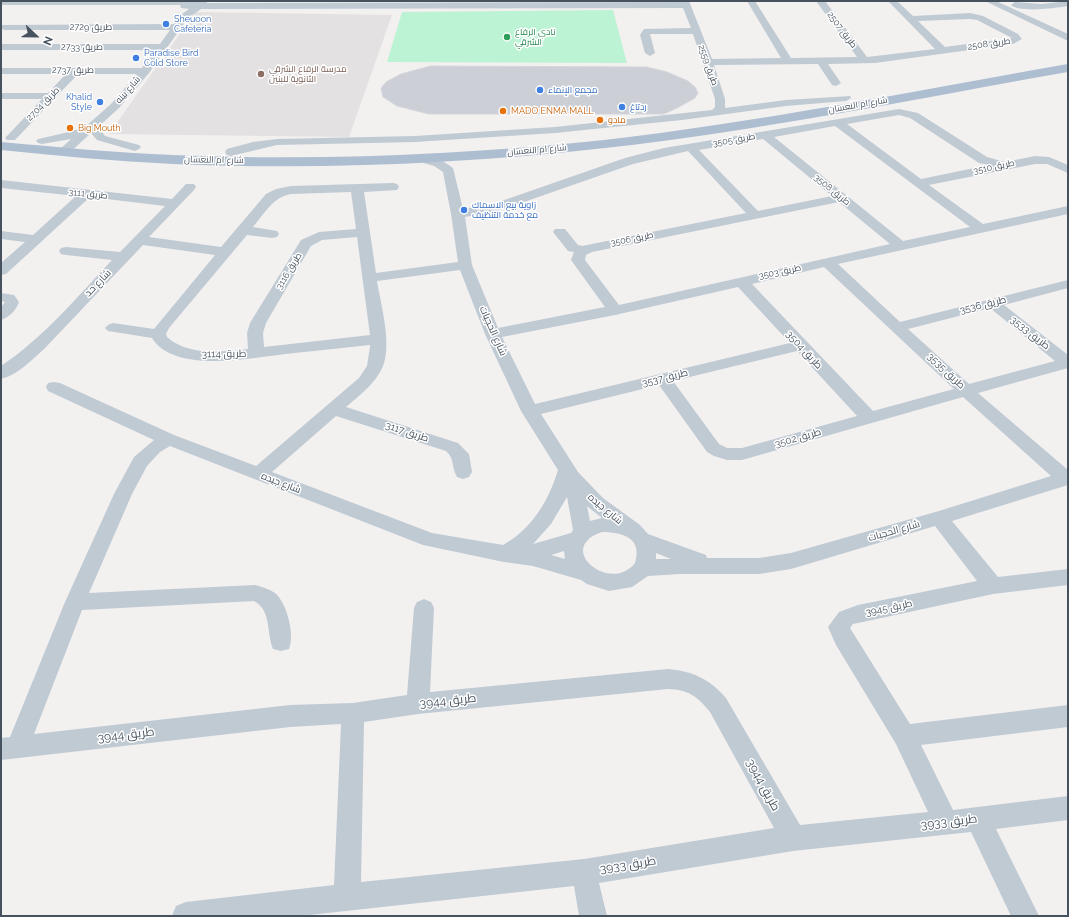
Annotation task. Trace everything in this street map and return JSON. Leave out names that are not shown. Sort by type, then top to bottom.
[{"type":"main road","name":"شارع ام النعسان","points":[[4,140],[42,141],[73,148],[135,147],[231,152],[383,150],[527,142],[671,127],[1067,62]]},
{"type":"main road","name":"شارع ام النعسان","points":[[4,140],[192,160],[253,161],[422,158],[472,155],[539,150],[689,133],[748,124],[1067,62]]},
{"type":"street","points":[[752,1],[788,61]]},
{"type":"street","name":"طريق 2507","points":[[820,1],[864,60]]},
{"type":"street","points":[[892,1],[943,51]]},
{"type":"street","points":[[989,1],[1068,38]]},
{"type":"street","points":[[1005,1],[1068,30]]},
{"type":"street","points":[[121,7],[160,2],[194,5]]},
{"type":"street","points":[[6,3],[99,3],[121,7],[194,5],[550,3]]},
{"type":"street","points":[[3,28],[18,16],[28,3]]},
{"type":"street","points":[[15,47],[36,27],[66,3]]},
{"type":"street","points":[[1015,5],[1042,7],[1068,3]]},
{"type":"street","points":[[341,4],[680,4]]},
{"type":"street","name":"طريق 2559","points":[[680,4],[696,31],[720,99]]},
{"type":"street","name":"شارع بينه","points":[[73,148],[108,116],[145,71],[194,5]]},
{"type":"street","name":"طريق 2704","points":[[56,70],[121,7]]},
{"type":"street","points":[[1034,14],[1035,10],[1042,7]]},
{"type":"street","name":"طريق 2508","points":[[708,62],[885,59],[1013,41],[1017,38],[980,18],[970,16],[910,19]]},
{"type":"street","points":[[111,47],[129,27]]},
{"type":"street","name":"طريق 2729","points":[[3,28],[177,27]]},
{"type":"street","name":"طريق 2559","points":[[650,53],[645,35],[646,31],[696,31]]},
{"type":"street","name":"طريق 2733","points":[[1,47],[162,47]]},
{"type":"street","points":[[3,71],[30,47]]},
{"type":"street","points":[[820,60],[836,83]]},
{"type":"street","name":"طريق 2704","points":[[4,140],[51,96],[76,70]]},
{"type":"street","name":"طريق 2737","points":[[3,71],[145,71]]},
{"type":"street","points":[[1,96],[51,96]]},
{"type":"street","points":[[231,152],[277,142],[379,141],[506,134],[612,125],[752,107],[846,98]]},
{"type":"street","points":[[716,112],[720,107],[720,99],[734,105],[752,107]]},
{"type":"street","name":"طريق 3505","points":[[458,214],[496,207],[642,157],[690,147],[895,112],[914,115],[983,160],[1002,165]]},
{"type":"street","points":[[837,122],[981,229]]},
{"type":"street","points":[[42,141],[72,135],[96,127],[97,135],[101,138],[135,147]]},
{"type":"street","name":"طريق 3508","points":[[764,134],[900,246]]},
{"type":"street","points":[[690,147],[754,214]]},
{"type":"street","points":[[422,158],[438,163],[449,172],[460,162],[472,155]]},
{"type":"street","name":"طريق 3510","points":[[919,183],[1002,165],[1041,160],[1057,164],[1068,169]]},
{"type":"street","name":"شارع الحجيات","points":[[449,172],[458,214],[465,265],[493,334],[530,411],[569,474]]},
{"type":"street","name":"طريق 3111","points":[[1,184],[175,203]]},
{"type":"street","name":"شارع حد","points":[[1,374],[32,352],[190,187]]},
{"type":"street","points":[[113,328],[158,334],[266,202],[276,194],[291,190],[393,187]]},
{"type":"street","points":[[258,474],[359,387],[373,371],[379,355],[357,188]]},
{"type":"street","points":[[1,272],[86,194]]},
{"type":"street","name":"طريق 3506","points":[[582,250],[754,214],[841,198]]},
{"type":"street","name":"طريق 3503","points":[[493,334],[615,310],[900,246],[1065,213]]},
{"type":"street","points":[[243,230],[272,234]]},
{"type":"street","name":"طريق 3116","points":[[256,353],[255,333],[258,323],[306,242],[319,236],[363,232]]},
{"type":"street","points":[[560,232],[573,248],[582,250],[578,255],[578,260],[615,310]]},
{"type":"street","points":[[1,235],[36,239]]},
{"type":"street","points":[[139,240],[225,252]]},
{"type":"street","points":[[66,251],[123,257]]},
{"type":"street","name":"طريق 3535","points":[[827,262],[966,391],[1067,478]]},
{"type":"street","points":[[370,278],[465,265]]},
{"type":"street","name":"طريق 3504","points":[[741,281],[868,418]]},
{"type":"street","name":"طريق 3536","points":[[898,327],[1068,284]]},
{"type":"street","points":[[1,297],[9,298],[12,302],[10,307],[1,315]]},
{"type":"street","name":"طريق 3533","points":[[992,303],[1068,362]]},
{"type":"street","name":"طريق 3114","points":[[158,334],[162,340],[174,348],[192,354],[214,356],[378,340]]},
{"type":"street","name":"طريق 3537","points":[[530,411],[800,345]]},
{"type":"street","points":[[966,391],[1068,362]]},
{"type":"street","name":"طريق 3502","points":[[663,378],[713,448],[720,453],[729,455],[742,454],[966,391]]},
{"type":"street","name":"شارع جيده","points":[[54,387],[168,439],[430,540],[550,562],[584,573]]},
{"type":"street","name":"طريق 3117","points":[[334,409],[452,447],[460,454],[463,472]]},
{"type":"street","name":"طريق 3944","points":[[9,749],[102,538],[134,471],[146,455],[168,439]]},
{"type":"street","points":[[510,554],[522,543],[549,512],[569,474]]},
{"type":"street","name":"شارع جيده","points":[[510,554],[554,547],[580,535],[569,474]]},
{"type":"street","name":"شارع جيده","points":[[569,474],[596,503],[634,533]]},
{"type":"street","name":"شارع الحجيات","points":[[643,568],[680,566],[759,566],[791,561],[939,518],[1067,478]]},
{"type":"street","points":[[939,518],[993,586]]},
{"type":"street","points":[[599,525],[608,525],[634,533],[645,546],[647,553],[646,561],[638,574],[621,582],[602,581],[584,573],[574,560],[574,545],[580,535],[599,525]]},
{"type":"street","name":"شارع الحجيات","points":[[634,533],[678,554],[717,566]]},
{"type":"street","name":"طريق 3945","points":[[946,823],[904,736],[844,639],[839,628],[846,618],[852,616],[993,586],[1068,577]]},
{"type":"street","points":[[75,602],[255,593],[267,597],[275,606],[281,642]]},
{"type":"street","points":[[418,704],[424,608]]},
{"type":"street","name":"طريق 3944","points":[[9,749],[290,716],[353,713],[418,704],[668,679],[682,680],[696,684],[709,693],[718,705],[793,838]]},
{"type":"street","points":[[346,897],[353,713]]},
{"type":"street","points":[[904,736],[1068,716]]},
{"type":"street","name":"طريق 3933","points":[[186,916],[346,897],[584,872],[793,838],[946,823],[1068,808]]},
{"type":"street","points":[[978,819],[1025,916]]},
{"type":"street","points":[[584,872],[592,916]]},
{"type":"shaded area","name":"مدرسة الرفاع الشرقي الثانوية للبنين","points":[[195,12],[392,15],[349,137],[109,134]]},
{"type":"green space","name":"نادي الرفاع الشرقي","points":[[613,10],[627,63],[387,62],[402,12]]},
{"type":"building","name":"مجمع الإنماء","points":[[431,66],[647,67],[667,72],[688,81],[695,87],[698,93],[695,98],[664,114],[429,114],[397,106],[383,97],[381,88],[386,82],[401,74]]},
{"type":"place","name":"Sheuoon Cafeteria","points":[[166,24]]},
{"type":"place","name":"نادي الرفاع الشرقي","points":[[507,37]]},
{"type":"place","name":"Paradise Bird Cold Store","points":[[136,58]]},
{"type":"place","name":"مدرسة الرفاع الشرقي الثانوية للبنين","points":[[261,74]]},
{"type":"place","name":"مجمع الإنماء","points":[[540,90]]},
{"type":"place","name":"Khalid Style","points":[[100,102]]},
{"type":"place","name":"ردتاغ","points":[[622,107]]},
{"type":"place","name":"MADO ENMA MALL","points":[[503,111]]},
{"type":"place","name":"مادو","points":[[600,120]]},
{"type":"place","name":"Big Mouth","points":[[70,128]]},
{"type":"place","name":"زاوية بيع الاسماك مع خدمة التنظيف","points":[[464,210]]}]
